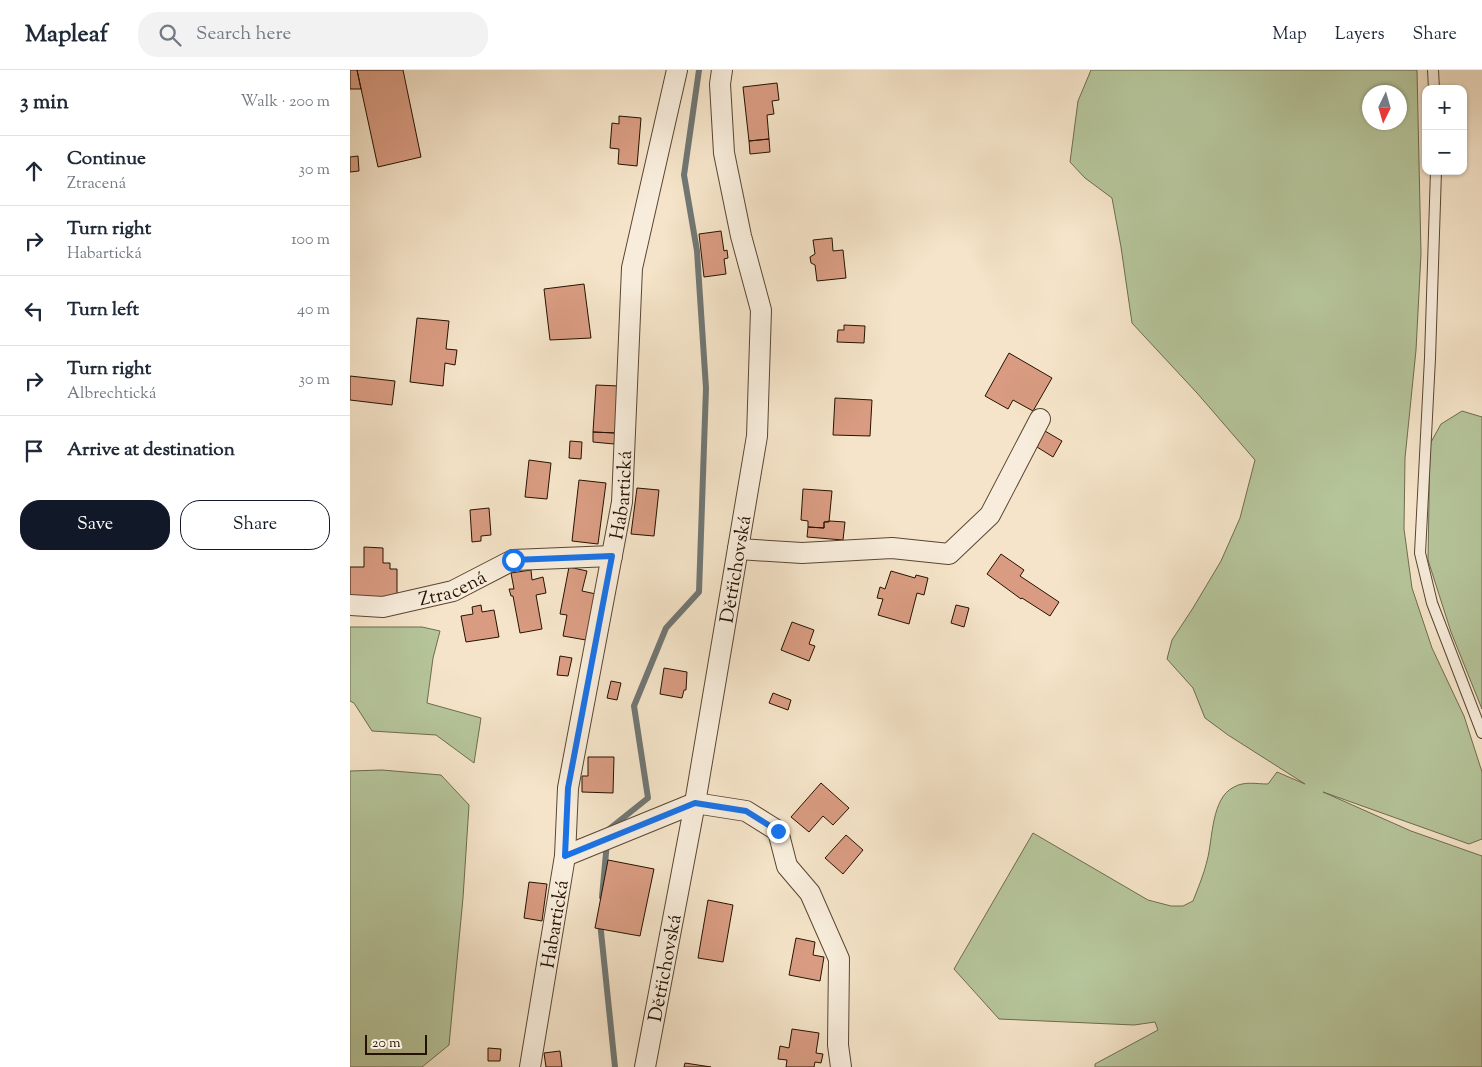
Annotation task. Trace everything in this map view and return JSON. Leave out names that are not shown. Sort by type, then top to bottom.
[{"type":"street","name":"Habartická","points":[[530,1067],[565,856],[568,788],[622,502],[632,268],[677,70]]},
{"type":"street","name":"Dětřichovská","points":[[646,1067],[695,803],[757,436],[761,310],[741,236],[724,153],[720,84],[722,70]]},
{"type":"street","points":[[738,549],[802,553],[892,548],[949,554],[990,515],[1040,419]]},
{"type":"street","name":"Ztracená","points":[[350,605],[383,607],[452,591],[513,560],[612,556]]},
{"type":"street","points":[[565,856],[695,803],[746,811],[778,831],[787,866],[810,893],[839,960],[838,1045],[841,1067]]},
{"type":"lane","points":[[1433,70],[1434,85]]},
{"type":"lane","points":[[1436,175],[1430,358],[1420,553],[1432,603],[1482,733]]},
{"type":"green space","points":[[1091,70],[1417,70],[1421,254],[1416,350],[1405,458],[1404,529],[1412,588],[1432,648],[1464,716],[1482,772],[1482,839],[1469,844],[1323,792],[1411,831],[1482,856],[1482,1067],[1095,1067],[1095,1064],[1158,1030],[1155,1022],[1134,1025],[999,1019],[954,969],[1033,833],[1148,900],[1171,906],[1183,906],[1193,901],[1199,886],[1207,861],[1217,809],[1226,792],[1242,784],[1268,784],[1277,772],[1305,784],[1228,735],[1205,718],[1193,688],[1167,659],[1172,640],[1221,561],[1240,518],[1255,460],[1197,393],[1132,323],[1112,198],[1085,178],[1070,162],[1078,101]]},
{"type":"green space","points":[[1462,411],[1482,417],[1482,709],[1451,632],[1428,560],[1430,444],[1441,424]]},
{"type":"green space","points":[[350,627],[422,627],[440,631],[433,658],[427,703],[481,718],[474,763],[436,735],[372,731],[354,703],[350,701]]},
{"type":"green space","points":[[382,770],[441,775],[469,805],[463,898],[449,1045],[422,1067],[350,1067],[350,771]]},
{"type":"building","points":[[350,70],[357,70],[361,89],[350,89]]},
{"type":"building","points":[[357,70],[403,70],[421,157],[378,167]]},
{"type":"building","points":[[777,83],[779,100],[772,101],[774,114],[767,115],[769,139],[749,141],[743,87]]},
{"type":"building","points":[[619,116],[641,118],[637,166],[618,164],[619,149],[610,148],[612,123],[619,124]]},
{"type":"building","points":[[769,139],[770,152],[750,154],[749,141]]},
{"type":"building","points":[[358,156],[359,171],[350,172],[350,157]]},
{"type":"building","points":[[721,231],[724,251],[727,250],[728,258],[724,259],[726,274],[704,277],[699,234]]},
{"type":"building","points":[[832,238],[833,251],[843,250],[846,278],[817,281],[815,265],[811,263],[810,257],[815,254],[813,240]]},
{"type":"building","points":[[584,284],[591,338],[550,340],[544,289]]},
{"type":"building","points":[[417,318],[449,321],[446,349],[457,350],[455,365],[445,363],[443,386],[410,382]]},
{"type":"building","points":[[844,325],[865,326],[864,343],[837,342],[838,330],[844,330]]},
{"type":"building","points":[[1009,353],[1052,378],[1033,411],[1013,400],[1008,409],[985,396]]},
{"type":"building","points":[[350,376],[395,381],[392,405],[350,400]]},
{"type":"building","points":[[596,385],[619,386],[616,433],[593,432]]},
{"type":"building","points":[[835,398],[872,400],[870,436],[833,435]]},
{"type":"building","points":[[1045,431],[1062,441],[1053,457],[1037,447]]},
{"type":"building","points":[[593,432],[616,433],[614,444],[593,442]]},
{"type":"building","points":[[570,441],[582,442],[581,459],[569,458]]},
{"type":"building","points":[[529,460],[551,463],[547,499],[525,497]]},
{"type":"building","points":[[579,480],[606,483],[598,544],[572,541]]},
{"type":"building","points":[[637,488],[659,490],[654,536],[631,534]]},
{"type":"building","points":[[803,489],[832,491],[829,522],[824,522],[824,528],[808,527],[808,521],[801,520]]},
{"type":"building","points":[[489,508],[491,535],[481,536],[481,541],[472,542],[470,510]]},
{"type":"building","points":[[824,522],[845,522],[843,540],[807,537],[808,527],[824,528]]},
{"type":"building","points":[[364,547],[383,548],[383,563],[390,563],[390,569],[397,569],[397,598],[350,598],[350,567],[364,567]]},
{"type":"building","points":[[1001,554],[1024,570],[1020,576],[1059,602],[1050,616],[1021,599],[987,574]]},
{"type":"building","points":[[569,567],[587,571],[582,591],[596,594],[586,640],[563,636],[567,615],[560,614]]},
{"type":"building","points":[[531,570],[532,580],[543,577],[546,593],[536,595],[542,629],[520,633],[513,596],[511,596],[509,589],[514,589],[511,573]]},
{"type":"building","points":[[891,571],[915,578],[916,575],[928,578],[924,595],[917,593],[909,624],[878,615],[883,599],[877,598],[880,587],[885,589]]},
{"type":"building","points":[[481,605],[482,612],[494,610],[499,637],[466,642],[461,616],[473,614],[472,607]]},
{"type":"building","points":[[956,605],[969,608],[964,627],[951,623]]},
{"type":"building","points":[[792,622],[814,630],[809,644],[815,646],[809,661],[781,650]]},
{"type":"building","points":[[560,656],[572,658],[568,676],[557,675]]},
{"type":"building","points":[[664,668],[687,672],[686,690],[684,690],[682,698],[660,694]]},
{"type":"building","points":[[611,681],[621,683],[617,700],[607,698]]},
{"type":"building","points":[[773,693],[791,700],[788,710],[769,703]]},
{"type":"building","points":[[588,757],[614,757],[613,793],[582,792],[582,776],[588,776]]},
{"type":"building","points":[[821,783],[849,808],[833,825],[823,816],[809,832],[791,817]]},
{"type":"building","points":[[846,835],[863,850],[843,874],[825,858]]},
{"type":"building","points":[[608,860],[654,869],[640,936],[595,928]]},
{"type":"building","points":[[529,882],[547,884],[542,921],[524,918]]},
{"type":"building","points":[[708,900],[733,905],[723,962],[698,958]]},
{"type":"building","points":[[796,938],[815,942],[813,955],[824,957],[820,981],[789,975]]},
{"type":"building","points":[[792,1029],[819,1033],[816,1053],[823,1054],[821,1063],[815,1062],[814,1067],[786,1067],[787,1060],[778,1059],[780,1046],[789,1048]]},
{"type":"building","points":[[488,1048],[501,1049],[500,1061],[488,1061]]},
{"type":"building","points":[[560,1051],[562,1067],[546,1067],[544,1053]]},
{"type":"building","points":[[685,1063],[711,1067],[684,1067]]},
{"type":"waterway","points":[[607,832],[648,798],[634,706],[666,628],[699,592],[706,388],[697,251],[684,175],[699,70]]},
{"type":"waterway","points":[[602,897],[607,842]]},
{"type":"waterway","points":[[600,922],[615,1067]]},
{"type":"route","points":[[513,560],[612,556],[568,788],[565,856],[695,803],[746,811],[778,831]]}]
